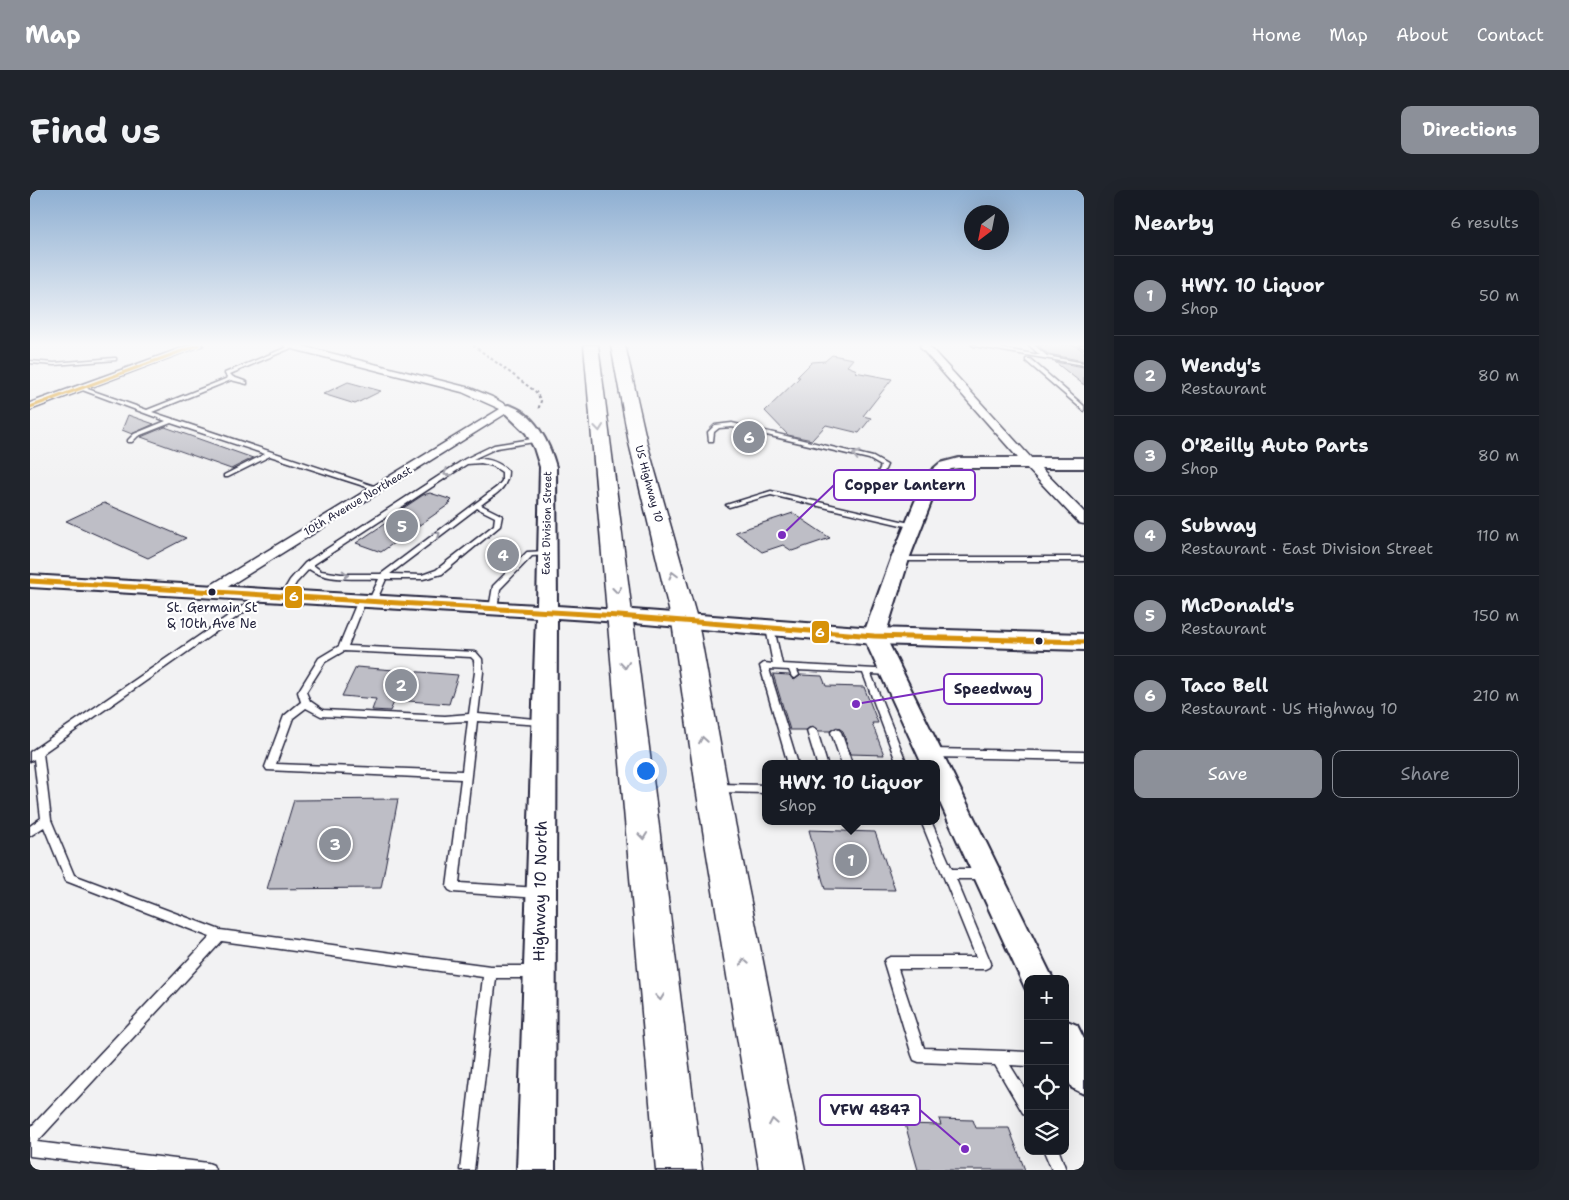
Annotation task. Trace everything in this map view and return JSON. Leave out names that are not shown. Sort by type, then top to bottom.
[{"type":"highway","points":[[596,391],[679,1170]]},
{"type":"highway","name":"US Highway 10","points":[[627,391],[638,443],[685,622],[712,788],[782,1170]]},
{"type":"main road","points":[[620,616],[874,636],[1084,642]]},
{"type":"street","points":[[30,407],[73,391]]},
{"type":"street","name":"East Division Street","points":[[468,391],[488,398],[513,413],[538,440],[548,466],[545,612]]},
{"type":"street","points":[[964,391],[1029,463],[1084,520]]},
{"type":"street","name":"10th Avenue Northeast","points":[[208,593],[378,489],[513,413]]},
{"type":"street","points":[[934,760],[874,636],[900,559],[934,475],[946,466],[971,462],[1084,463]]},
{"type":"street","points":[[30,581],[620,616]]},
{"type":"street","name":"Highway 10 North","points":[[536,1170],[545,612]]},
{"type":"street","points":[[942,793],[987,874],[1035,975]]},
{"type":"lane","points":[[88,391],[171,421],[378,489]]},
{"type":"lane","points":[[147,412],[200,391]]},
{"type":"lane","points":[[1063,391],[1084,409]]},
{"type":"lane","points":[[130,441],[136,435],[171,421]]},
{"type":"lane","points":[[710,440],[711,432],[717,426],[732,424],[871,458],[884,464],[877,482]]},
{"type":"lane","points":[[284,597],[293,582],[308,565],[486,449],[538,440]]},
{"type":"lane","points":[[226,476],[269,454]]},
{"type":"lane","points":[[343,648],[367,602],[384,575],[500,488],[505,481],[505,471],[497,463],[484,460],[465,462]]},
{"type":"lane","points":[[729,505],[771,493],[914,526]]},
{"type":"lane","points":[[308,565],[318,572],[341,576],[384,575],[409,578],[423,577],[439,572],[497,526],[498,516],[477,505]]},
{"type":"lane","points":[[493,609],[496,588],[530,554],[546,553]]},
{"type":"lane","points":[[900,559],[1084,559]]},
{"type":"lane","points":[[263,596],[34,754],[46,820],[70,878],[220,935],[490,972],[539,972]]},
{"type":"lane","points":[[770,628],[778,666]]},
{"type":"lane","points":[[540,893],[453,887],[473,716],[479,672],[478,660],[472,654],[343,648],[322,660],[302,692],[306,703],[321,713],[445,719],[473,716],[543,722]]},
{"type":"lane","points":[[792,760],[764,666],[778,666],[794,671],[891,672]]},
{"type":"lane","points":[[866,671],[900,760]]},
{"type":"lane","points":[[306,703],[290,716],[270,767],[466,775]]},
{"type":"lane","points":[[812,730],[821,760]]},
{"type":"lane","points":[[836,732],[846,760]]},
{"type":"lane","points":[[940,761],[1084,756]]},
{"type":"lane","points":[[712,788],[762,789]]},
{"type":"lane","points":[[30,832],[46,820]]},
{"type":"lane","points":[[928,825],[984,963],[890,963],[919,1054],[999,1059],[1024,1058]]},
{"type":"lane","points":[[947,874],[987,874]]},
{"type":"lane","points":[[30,1139],[220,935]]},
{"type":"lane","points":[[466,1170],[490,972]]},
{"type":"lane","points":[[999,1059],[1024,1101]]},
{"type":"lane","points":[[30,1149],[208,1170]]},
{"type":"lane","points":[[1053,1155],[1059,1170]]},
{"type":"path","points":[[513,413],[535,413],[540,408],[541,401],[534,391]]},
{"type":"building","points":[[330,391],[381,391],[355,404],[323,394]]},
{"type":"building","points":[[786,391],[883,391],[863,416],[871,418],[859,433],[826,425],[812,440],[788,435],[765,411]]},
{"type":"building","points":[[128,415],[154,424],[132,434],[122,430]]},
{"type":"building","points":[[165,427],[253,458],[231,469],[141,437]]},
{"type":"building","points":[[430,493],[452,500],[449,503],[451,503],[381,552],[356,543],[396,516],[393,515],[423,495]]},
{"type":"building","points":[[104,503],[186,538],[148,558],[66,521]]},
{"type":"building","points":[[793,513],[830,538],[792,551],[783,545],[762,552],[735,532]]},
{"type":"building","points":[[356,667],[458,675],[449,704],[395,700],[390,711],[372,710],[376,699],[342,696]]},
{"type":"building","points":[[773,674],[789,675],[794,680],[801,675],[822,676],[826,686],[864,687],[878,723],[872,723],[884,755],[850,754],[843,731],[837,727],[830,731],[819,731],[813,726],[806,730],[790,730]]},
{"type":"building","points":[[398,799],[381,888],[267,889],[294,800]]},
{"type":"building","points":[[809,830],[875,832],[895,890],[825,889]]},
{"type":"building","points":[[939,1119],[973,1120],[976,1128],[1009,1128],[1025,1170],[918,1170],[905,1124],[941,1125]]},
{"type":"transit line","name":"6","points":[[30,407],[74,391]]},
{"type":"transit line","name":"6","points":[[30,581],[619,616],[874,636],[1084,642]]},
{"type":"place","name":"Taco Bell","points":[[749,437]]},
{"type":"place","name":"McDonald's","points":[[402,526]]},
{"type":"place","name":"Copper Lantern","points":[[782,535]]},
{"type":"place","name":"Subway","points":[[503,555]]},
{"type":"place","name":"St. Germain St & 10th Ave Ne","points":[[212,592]]},
{"type":"place","name":"Wendy's","points":[[401,685]]},
{"type":"place","name":"Speedway","points":[[856,704]]},
{"type":"place","name":"O'Reilly Auto Parts","points":[[335,844]]},
{"type":"place","name":"HWY. 10 Liquor","points":[[851,860]]},
{"type":"place","name":"VFW 4847","points":[[965,1149]]}]
